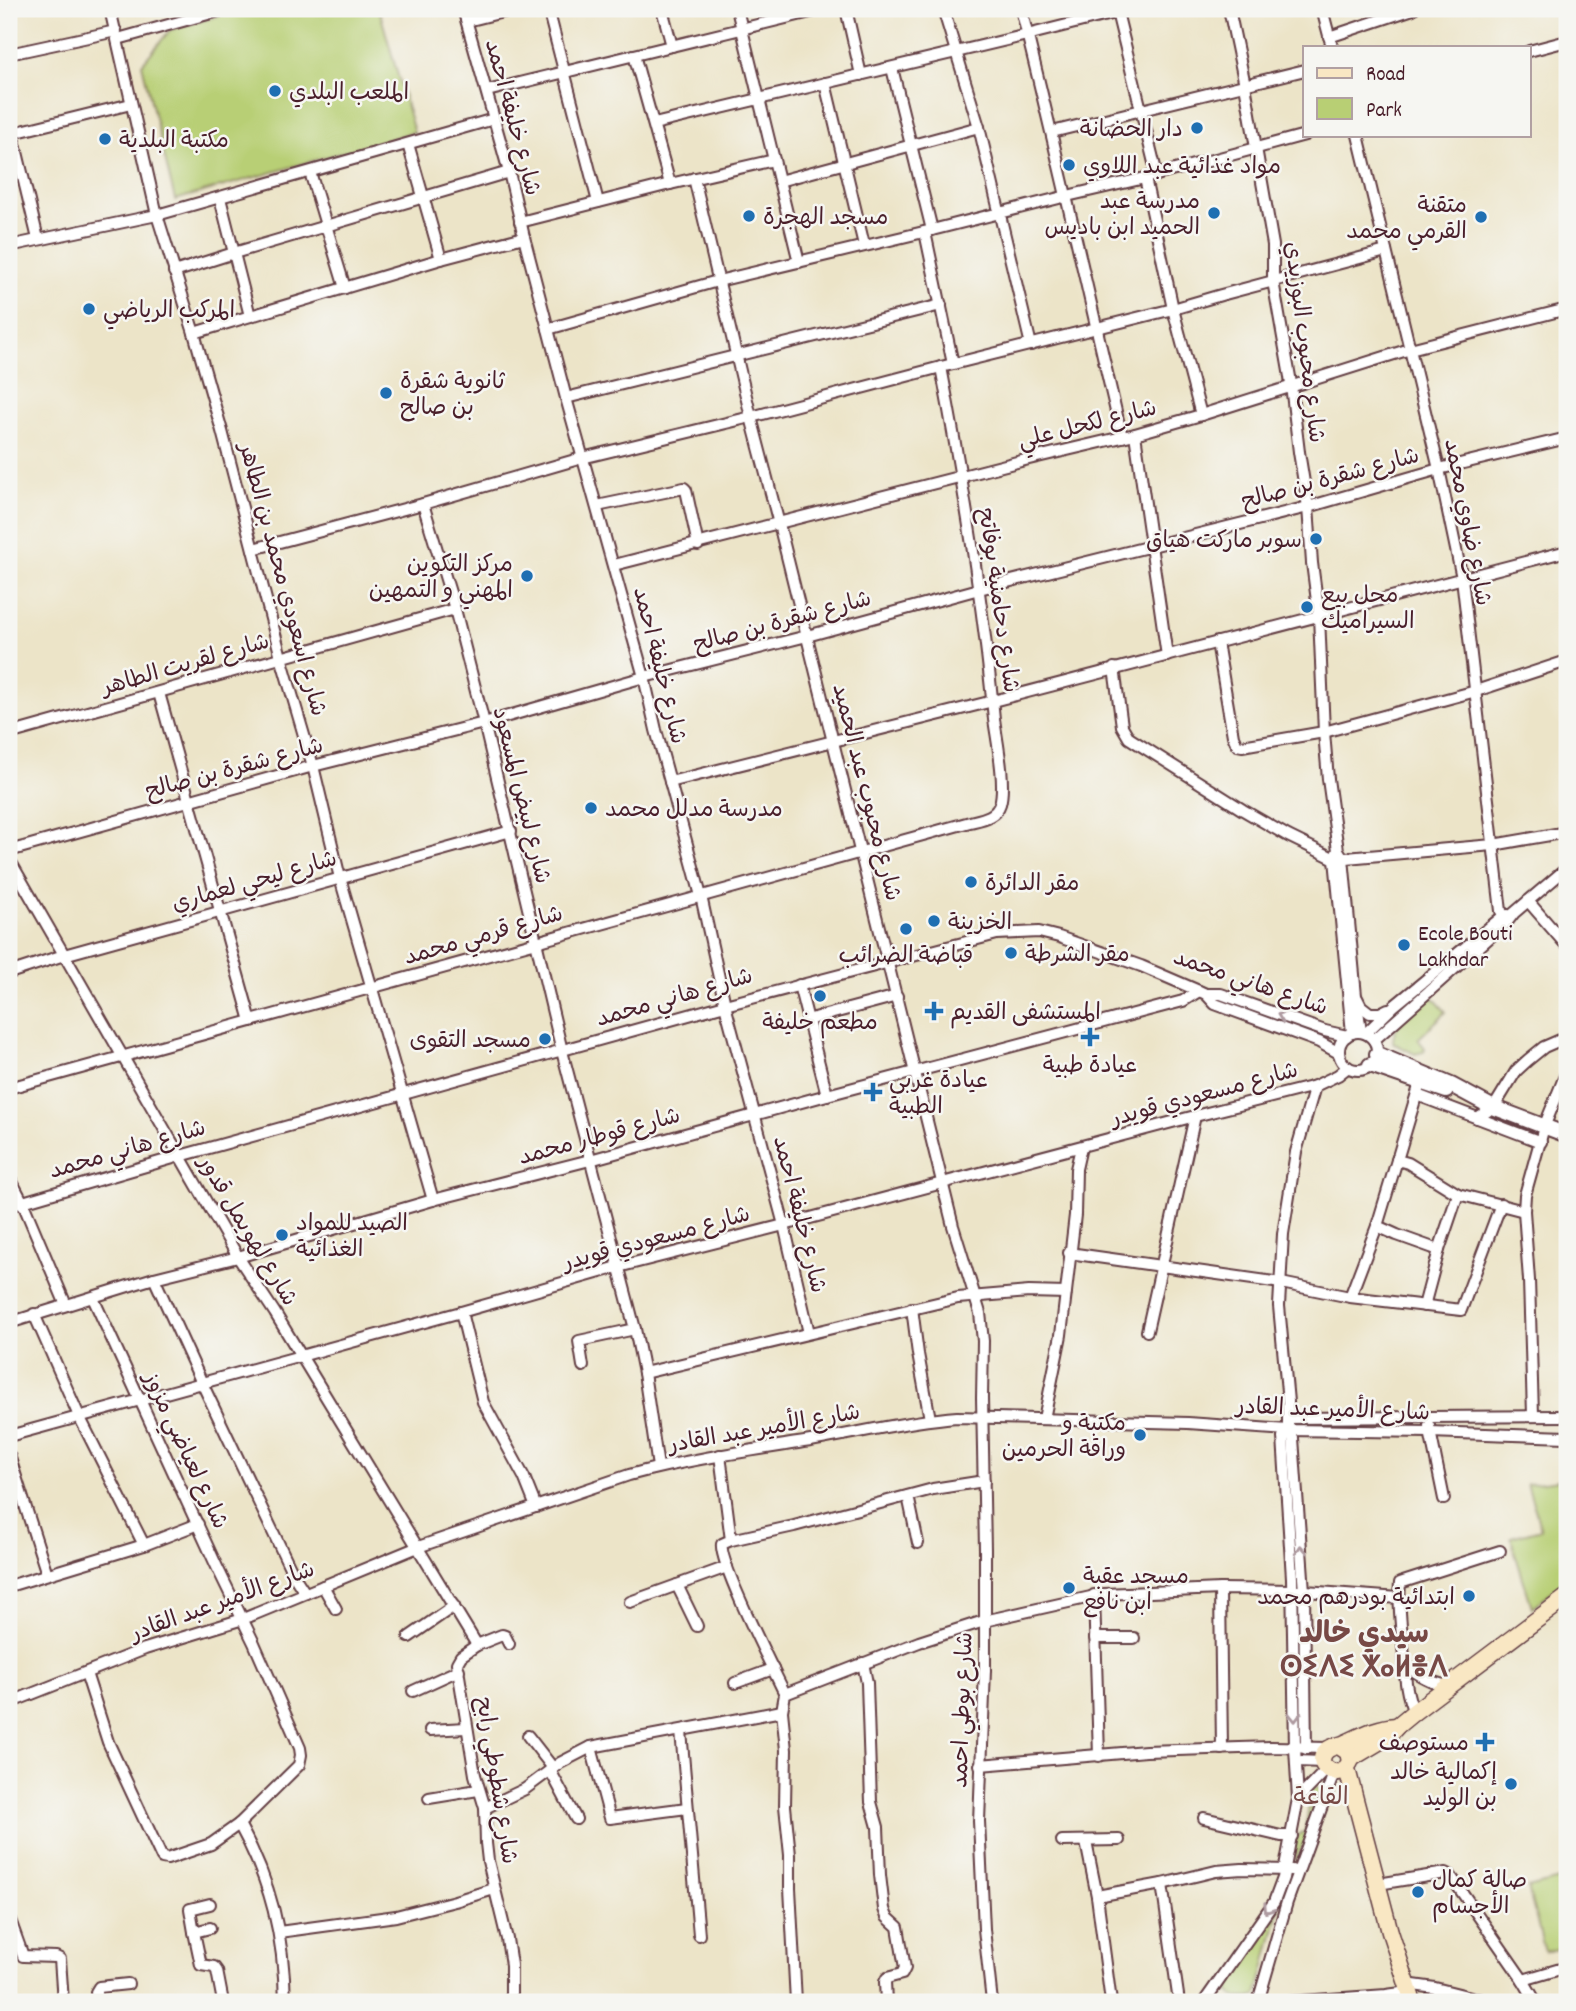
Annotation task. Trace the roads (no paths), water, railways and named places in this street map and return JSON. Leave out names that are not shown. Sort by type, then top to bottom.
[{"type":"main road","points":[[1406,1995],[1354,1802],[1336,1762],[1381,1727],[1397,1726],[1567,1597]]},
{"type":"street","name":"شارع اسعودي محمد بن الطاهر","points":[[110,9],[157,215],[194,333],[313,766],[340,878],[433,1200]]},
{"type":"street","points":[[9,54],[117,35],[226,9]]},
{"type":"street","name":"شارع خليفة احمد","points":[[463,9],[509,172],[582,458],[644,677],[701,896],[725,1005],[784,1225],[809,1334]]},
{"type":"street","points":[[467,21],[515,9]]},
{"type":"street","points":[[548,9],[598,202]]},
{"type":"street","points":[[662,9],[673,46]]},
{"type":"street","points":[[737,9],[799,262]]},
{"type":"street","points":[[487,91],[822,9]]},
{"type":"street","points":[[846,9],[862,75]]},
{"type":"street","points":[[943,9],[979,127],[1031,345]]},
{"type":"street","points":[[1021,9],[1122,437]]},
{"type":"street","points":[[654,124],[1131,9]]},
{"type":"street","name":"شارع محبوب البوزيدي","points":[[1229,9],[1273,245],[1273,281],[1292,387],[1308,507],[1319,616],[1328,779],[1339,856]]},
{"type":"street","points":[[1322,9],[1331,42],[1413,9]]},
{"type":"street","points":[[1117,12],[1157,175]]},
{"type":"street","points":[[1530,51],[1567,41]]},
{"type":"street","points":[[634,55],[670,184]]},
{"type":"street","points":[[892,68],[911,144],[953,364]]},
{"type":"street","points":[[1052,132],[1303,70]]},
{"type":"street","points":[[825,83],[864,245]]},
{"type":"street","points":[[11,134],[131,104]]},
{"type":"street","points":[[9,246],[157,215],[494,118]]},
{"type":"street","points":[[9,119],[38,240]]},
{"type":"street","points":[[779,181],[979,127]]},
{"type":"street","points":[[548,329],[719,281],[1145,178],[1303,136]]},
{"type":"street","name":"شارع ضاوي محمد","points":[[1358,136],[1439,469],[1462,578],[1493,845],[1508,917]]},
{"type":"street","points":[[408,144],[441,259]]},
{"type":"street","points":[[520,222],[774,160]]},
{"type":"street","points":[[310,172],[345,288]]},
{"type":"street","points":[[174,272],[509,172]]},
{"type":"street","name":"شارع محبوب عبد الحميد","points":[[694,178],[953,1226],[982,1325],[983,1418]]},
{"type":"street","points":[[1145,178],[1173,309],[1201,415]]},
{"type":"street","points":[[220,198],[250,316]]},
{"type":"street","points":[[194,333],[524,237]]},
{"type":"street","points":[[253,549],[582,458],[1173,309],[1386,251]]},
{"type":"street","points":[[566,398],[941,305]]},
{"type":"street","name":"شارع لكحل علي","points":[[614,565],[1135,434],[1410,349],[1567,309]]},
{"type":"street","name":"شارع دحامنية بوفاتح","points":[[941,367],[979,589],[1001,785],[1000,801],[995,813],[970,822]]},
{"type":"street","points":[[1135,434],[1167,656]]},
{"type":"street","name":"شارع شقرة بن صالح","points":[[9,851],[644,677],[1567,438]]},
{"type":"street","points":[[597,506],[684,488],[698,545]]},
{"type":"street","name":"شارع لبيض المسعود","points":[[423,504],[484,723],[562,1051],[635,1329],[658,1467]]},
{"type":"street","points":[[670,782],[993,701],[1567,551]]},
{"type":"street","name":"شارع لقريت الطاهر","points":[[9,734],[454,609]]},
{"type":"street","points":[[1217,642],[1233,736],[1237,745],[1249,746],[1324,732],[1476,691],[1567,661]]},
{"type":"street","points":[[1114,668],[1122,726],[1129,738],[1288,836],[1339,856],[1493,845],[1567,832]]},
{"type":"street","points":[[159,693],[251,1021]]},
{"type":"street","name":"شارع قرمي محمد","points":[[9,1088],[970,822]]},
{"type":"street","name":"شارع ليحي لعماري","points":[[9,973],[64,955],[511,831]]},
{"type":"street","points":[[1339,856],[1364,1042]]},
{"type":"street","points":[[1339,856],[1364,1042],[1363,1069],[1348,1067],[1339,1053],[1342,1041],[1364,1042],[1508,917]]},
{"type":"street","name":"شارع لهويمل قدور","points":[[9,859],[238,1257],[302,1356],[418,1547]]},
{"type":"street","points":[[1356,996],[1361,1006],[1370,1013],[1380,1013],[1394,1006],[1567,868]]},
{"type":"street","points":[[1528,901],[1567,946]]},
{"type":"street","name":"شارع هاني محمد","points":[[9,1206],[799,985],[989,935],[1039,932],[1080,943],[1203,993],[1221,994],[1364,1042],[1478,1100],[1567,1135]]},
{"type":"street","points":[[799,985],[827,1095]]},
{"type":"street","points":[[1203,993],[1215,1004],[1319,1042],[1339,1053]]},
{"type":"street","name":"شارع قوطار محمد","points":[[9,1323],[154,1278],[238,1257],[433,1200],[1183,1001],[1203,993]]},
{"type":"street","points":[[807,1020],[897,996]]},
{"type":"street","points":[[1364,1042],[1394,1006]]},
{"type":"street","points":[[1476,1118],[1494,1107],[1523,1064],[1544,1047],[1567,1037]]},
{"type":"street","name":"شارع هاني محمد","points":[[1364,1042],[1418,1089],[1478,1100]]},
{"type":"street","name":"شارع مسعودي قويدر","points":[[9,1436],[618,1267],[1315,1086],[1348,1067]]},
{"type":"street","points":[[1533,1415],[1525,1195],[1544,1127],[1567,1071]]},
{"type":"street","points":[[1204,2002],[1274,1902],[1285,1869],[1298,1799],[1298,1590],[1283,1437],[1288,1430],[1288,1418],[1279,1306],[1287,1198],[1296,1152],[1315,1086]]},
{"type":"street","points":[[1350,1297],[1377,1226],[1418,1089],[1476,1118],[1541,1142]]},
{"type":"street","points":[[1147,1331],[1195,1116]]},
{"type":"street","points":[[1044,1419],[1061,1335],[1075,1215],[1076,1169],[1081,1147]]},
{"type":"street","points":[[1397,1160],[1408,1163],[1458,1194],[1524,1211]]},
{"type":"street","points":[[9,1176],[66,1305]]},
{"type":"street","points":[[1424,1306],[1458,1194]]},
{"type":"street","points":[[1069,1253],[1458,1311],[1463,1309],[1501,1205]]},
{"type":"street","points":[[1377,1226],[1439,1250]]},
{"type":"street","points":[[154,1278],[294,1576],[305,1593]]},
{"type":"street","points":[[644,1373],[912,1308],[974,1296],[1029,1292],[1066,1293]]},
{"type":"street","name":"شارع لعياضي مزوز","points":[[93,1298],[243,1619],[301,1755],[299,1765],[239,1824]]},
{"type":"street","points":[[912,1308],[930,1419]]},
{"type":"street","points":[[461,1312],[483,1402],[524,1477],[536,1507]]},
{"type":"street","points":[[34,1314],[79,1416],[144,1545]]},
{"type":"street","points":[[583,1366],[579,1341],[635,1329]]},
{"type":"street","name":"شارع الأمير عبد القادر","points":[[1288,1418],[1567,1416]]},
{"type":"street","points":[[1427,1417],[1444,1499]]},
{"type":"street","name":"شارع بوطي احمد","points":[[983,1418],[984,1695],[979,1821],[984,1928],[992,2002]]},
{"type":"street","name":"شارع الأمير عبد القادر","points":[[9,1703],[145,1649],[243,1619],[418,1547],[603,1483],[658,1467],[930,1419],[1188,1423],[1288,1430],[1567,1437]]},
{"type":"street","points":[[9,1455],[47,1574]]},
{"type":"street","points":[[720,1455],[731,1540]]},
{"type":"street","points":[[796,2002],[790,1855],[785,1806],[786,1751],[782,1711],[785,1693],[727,1567],[721,1547],[724,1541],[908,1496],[984,1481]]},
{"type":"street","points":[[908,1496],[918,1543]]},
{"type":"street","points":[[9,1586],[144,1545],[198,1524]]},
{"type":"street","points":[[418,1547],[477,1645],[502,1634],[509,1644]]},
{"type":"street","points":[[1413,1712],[1404,1678],[1399,1598],[1401,1582],[1500,1551]]},
{"type":"street","points":[[630,1602],[727,1567]]},
{"type":"street","points":[[677,1585],[696,1626]]},
{"type":"street","points":[[323,1586],[336,1609]]},
{"type":"street","points":[[1220,1589],[1222,1749]]},
{"type":"street","points":[[785,1693],[919,1642],[984,1621],[1094,1595],[1220,1589],[1298,1590],[1399,1598]]},
{"type":"street","points":[[1094,1595],[1099,1756]]},
{"type":"street","points":[[409,1637],[454,1605]]},
{"type":"street","points":[[1095,1638],[1134,1638]]},
{"type":"street","name":"شارع شطوطي رابح","points":[[477,1645],[458,1660],[466,1728],[478,1790],[485,1808],[485,1843],[507,1939],[511,2002]]},
{"type":"street","points":[[863,1663],[871,1802],[878,1827],[884,1909],[887,1917],[898,1927],[905,1968],[902,1974],[887,1978],[886,2002]]},
{"type":"street","points":[[1405,1665],[1426,1679],[1450,1685]]},
{"type":"street","points":[[735,1683],[773,1669]]},
{"type":"street","points":[[413,1691],[459,1670]]},
{"type":"street","points":[[86,1673],[108,1742],[162,1858],[167,1859],[211,1844],[239,1824],[257,1859],[275,1911],[285,1968],[285,2002]]},
{"type":"street","points":[[485,1808],[525,1789],[551,1769],[591,1747],[782,1711]]},
{"type":"street","points":[[430,1730],[466,1728]]},
{"type":"street","points":[[681,1731],[699,1935]]},
{"type":"street","points":[[528,1736],[551,1769],[576,1819]]},
{"type":"street","points":[[591,1747],[610,1818],[687,1808]]},
{"type":"street","points":[[980,1765],[1146,1751],[1300,1748],[1336,1762]]},
{"type":"street","points":[[1296,1761],[1336,1762]]},
{"type":"street","points":[[1298,1799],[1336,1762]]},
{"type":"street","points":[[1258,2002],[1287,1902],[1336,1762]]},
{"type":"street","points":[[429,1798],[478,1790]]},
{"type":"street","points":[[1204,1818],[1281,1836],[1292,1836]]},
{"type":"street","points":[[1062,1841],[1119,1840]]},
{"type":"street","points":[[1086,1842],[1097,1896],[1111,2002]]},
{"type":"street","points":[[1097,1896],[1216,1871],[1298,1870]]},
{"type":"street","points":[[1378,1884],[1439,1872],[1450,1875],[1536,2002]]},
{"type":"street","points":[[1162,1884],[1179,2002]]},
{"type":"street","points":[[279,1932],[396,1916],[494,1889]]},
{"type":"street","points":[[209,1903],[190,1909],[201,1965],[214,1967],[217,1971],[223,2002]]},
{"type":"street","points":[[9,1917],[23,1956],[60,1959],[63,2002]]},
{"type":"street","points":[[194,1932],[210,1928]]},
{"type":"street","points":[[1523,1980],[1567,1967]]},
{"type":"street","points":[[97,2002],[96,1992],[99,1987],[128,1984]]},
{"type":"street","points":[[1288,2002],[1406,1995],[1435,1987],[1492,2002]]},
{"type":"place","name":"الملعب البلدي","points":[[275,91]]},
{"type":"place","name":"دار الحضانة","points":[[1197,128]]},
{"type":"place","name":"مكتبة البلدية","points":[[105,139]]},
{"type":"place","name":"مواد غذائية عبد اللاوي","points":[[1069,165]]},
{"type":"place","name":"مدرسة عبد الحميد ابن باديس","points":[[1214,213]]},
{"type":"place","name":"مسجد الهجرة","points":[[749,216]]},
{"type":"place","name":"متقنة القرمي محمد","points":[[1481,217]]},
{"type":"place","name":"المركب الرياضي","points":[[89,309]]},
{"type":"place","name":"ثانوية شقرة بن صالح","points":[[386,393]]},
{"type":"place","name":"سوبر ماركت هياق","points":[[1316,539]]},
{"type":"place","name":"مركز التكوين المهني و التمهين","points":[[527,576]]},
{"type":"place","name":"محل بيع السيراميك","points":[[1307,607]]},
{"type":"place","name":"مدرسة مدلل محمد","points":[[591,808]]},
{"type":"place","name":"مقر الدائرة","points":[[971,882]]},
{"type":"place","name":"الخزينة","points":[[934,921]]},
{"type":"place","name":"قباضة الضرائب","points":[[906,929]]},
{"type":"place","name":"Ecole Bouti Lakhdar","points":[[1404,945]]},
{"type":"place","name":"مقر الشرطة","points":[[1011,953]]},
{"type":"place","name":"مطعم خليفة","points":[[820,996]]},
{"type":"place","name":"المستشفى القديم","points":[[934,1011]]},
{"type":"place","name":"عيادة طبية","points":[[1090,1037]]},
{"type":"place","name":"مسجد التقوى","points":[[545,1039]]},
{"type":"place","name":"عيادة غربي الطبية","points":[[873,1092]]},
{"type":"place","name":"الصيد للمواد الغذائية","points":[[282,1235]]},
{"type":"place","name":"مكتبة و وراقة الحرمين","points":[[1140,1435]]},
{"type":"place","name":"مسجد عقبة ابن نافع","points":[[1069,1588]]},
{"type":"place","name":"ابتدائية بودرهم محمد","points":[[1469,1596]]},
{"type":"place","name":"مستوصف","points":[[1485,1742]]},
{"type":"place","name":"إكمالية خالد بن الوليد","points":[[1511,1784]]},
{"type":"place","name":"صالة كمال الأجسام","points":[[1418,1892]]},
{"type":"district","name":"سيدي خالد ⵙⵉⴷⵉ ⵅⴰⵍⴻⴷ","points":[[1364,1649]]},
{"type":"district","name":"القاعة","points":[[1321,1796]]}]
